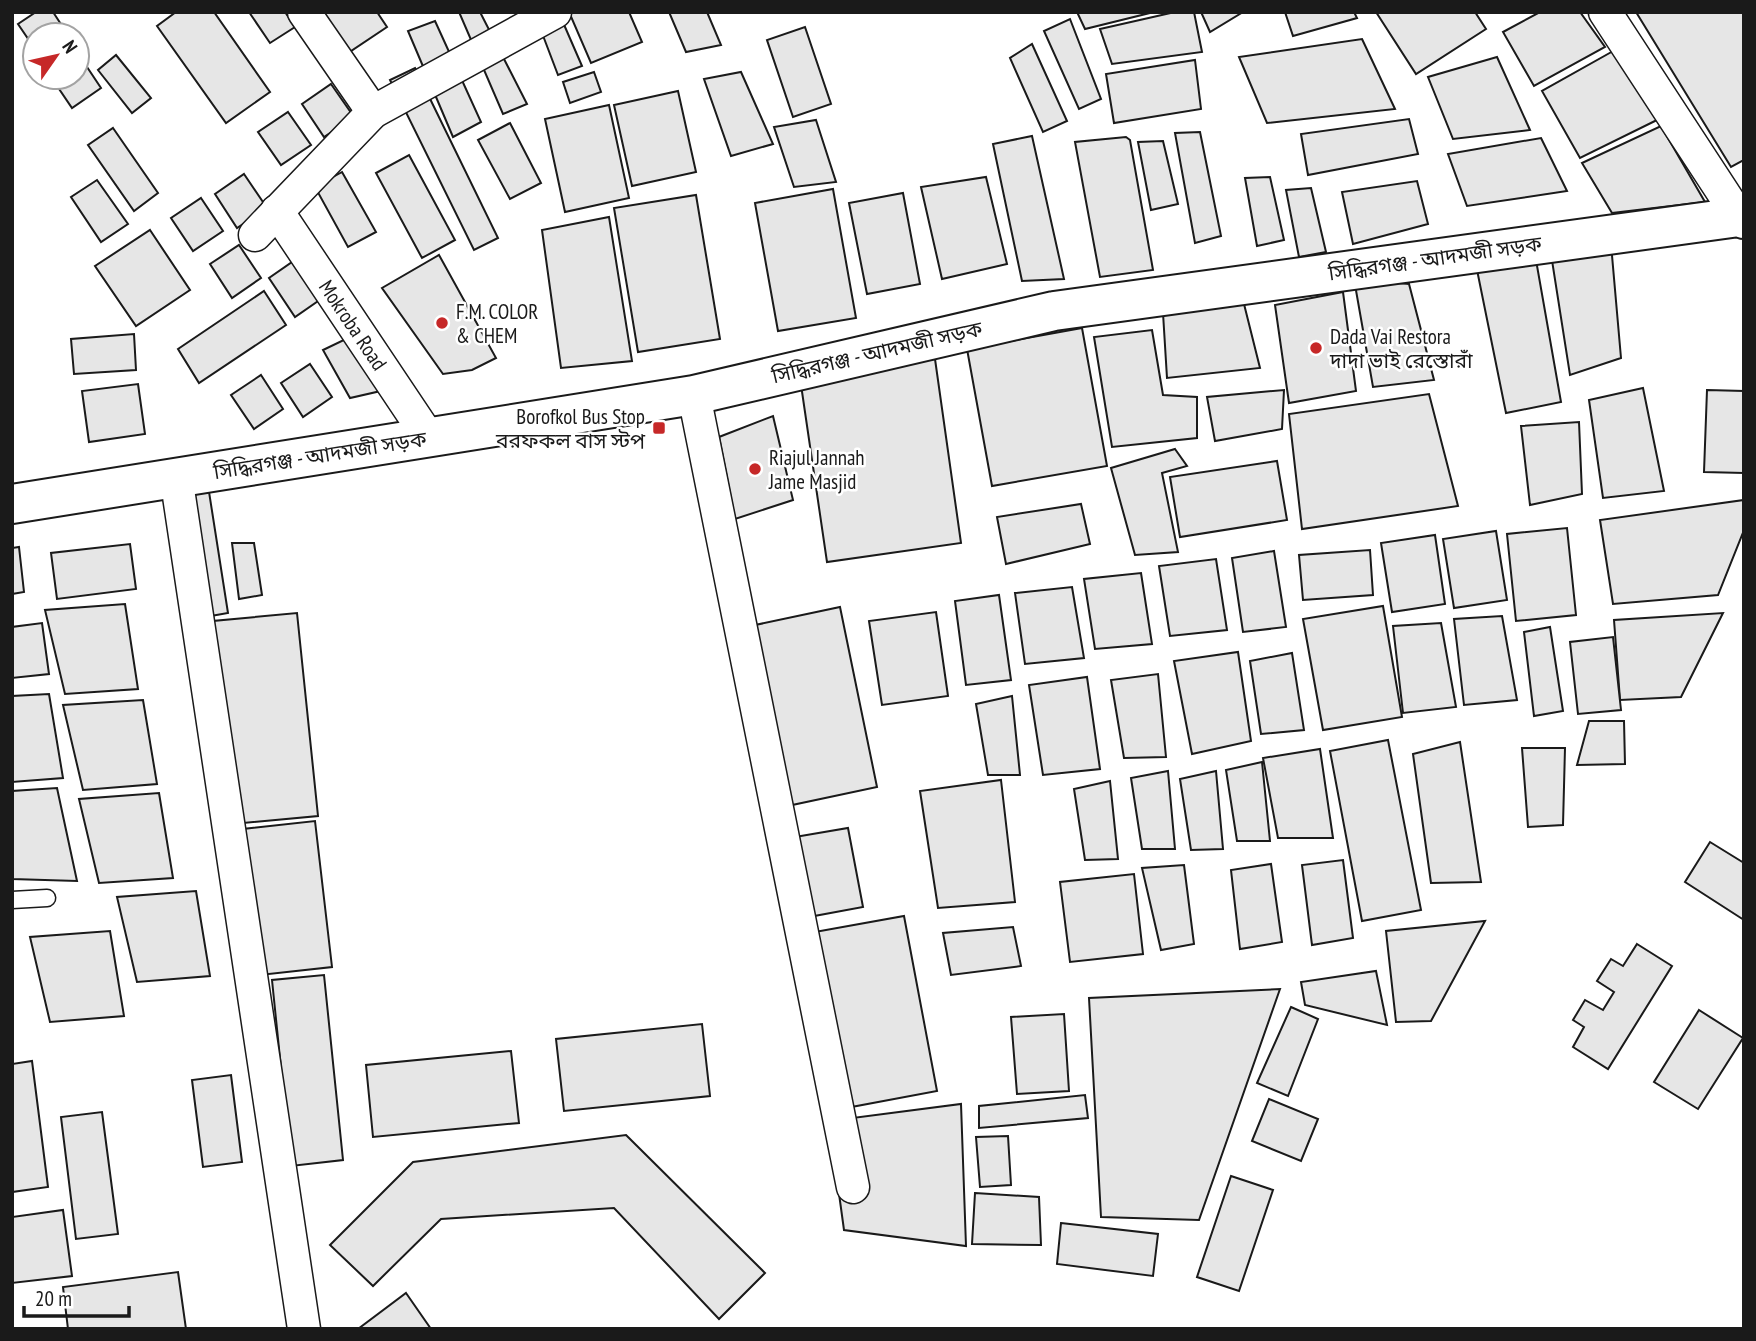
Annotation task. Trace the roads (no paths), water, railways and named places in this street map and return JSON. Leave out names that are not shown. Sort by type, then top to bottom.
[{"type":"main road","name":"সিদ্ধিরগঞ্জ - আদমজী সড়ক","points":[[12,504],[694,395],[1055,311],[1741,218]]},
{"type":"street","points":[[304,12],[373,112]]},
{"type":"street","points":[[255,235],[373,112],[555,12]]},
{"type":"street","points":[[1605,12],[1741,218]]},
{"type":"street","name":"Mokroba Road","points":[[277,211],[429,438]]},
{"type":"street","points":[[694,395],[853,1188]]},
{"type":"street","points":[[176,477],[304,1329]]},
{"type":"lane","points":[[12,900],[47,898]]},
{"type":"place","name":"F.M. COLOR & CHEM","points":[[442,323]]},
{"type":"place","name":"Dada Vai Restora দাদা ভাই রেস্তোরাঁ","points":[[1316,348]]},
{"type":"place","name":"Borofkol Bus Stop বরফকল বাস স্টপ","points":[[659,428]]},
{"type":"place","name":"Riajul Jannah Jame Masjid","points":[[755,469]]}]
